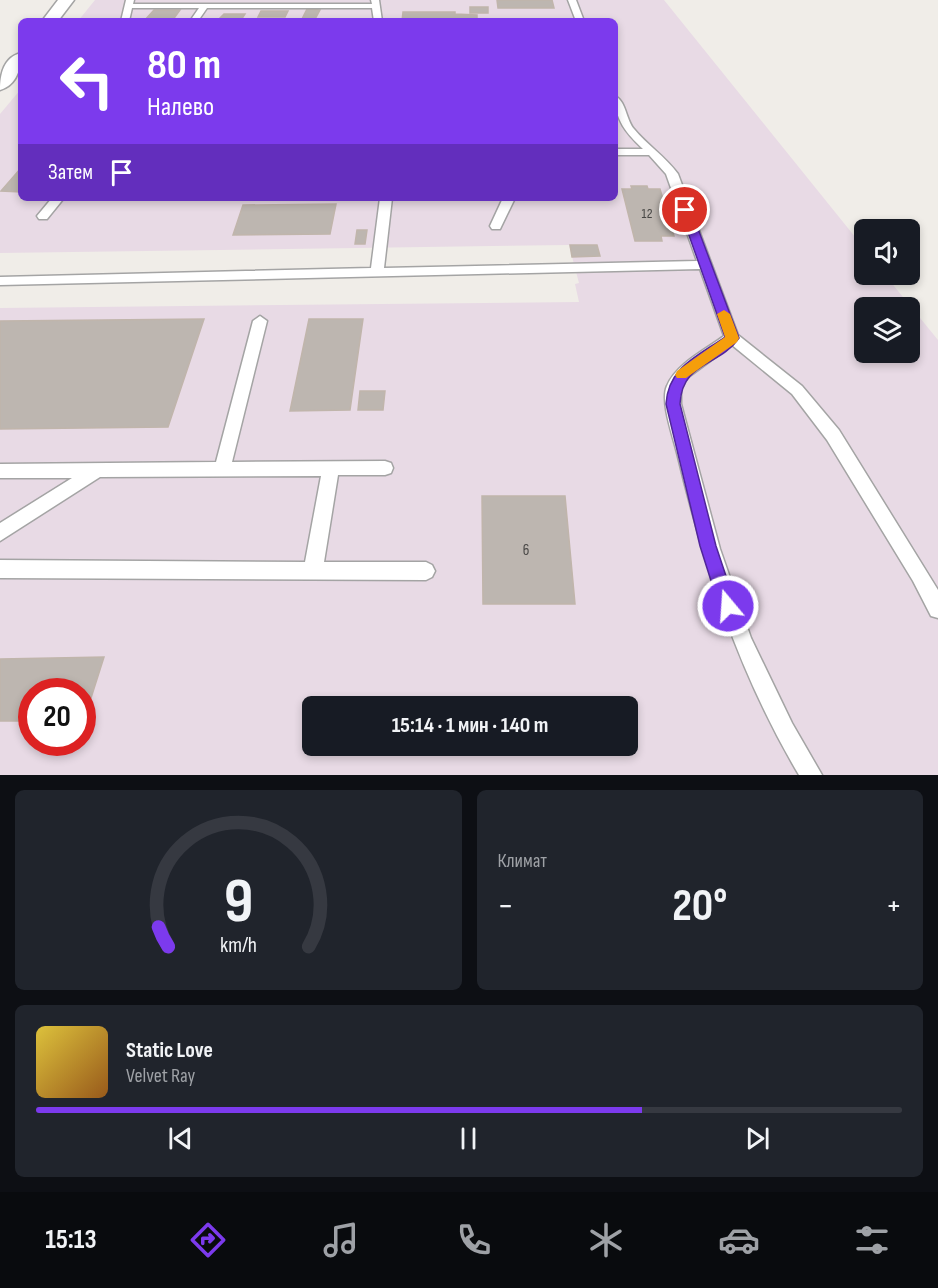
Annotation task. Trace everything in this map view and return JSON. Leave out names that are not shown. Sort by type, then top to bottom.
[{"type":"street","points":[[52,18],[66,0]]},
{"type":"street","points":[[2,79],[18,61]]},
{"type":"lane","points":[[572,0],[579,18]]},
{"type":"lane","points":[[126,18],[129,3],[205,6],[374,3],[377,18]]},
{"type":"lane","points":[[196,18],[205,6]]},
{"type":"lane","points":[[618,108],[623,123],[666,165],[672,174],[732,338],[797,390],[826,426],[921,575],[938,609]]},
{"type":"lane","points":[[618,152],[653,152]]},
{"type":"lane","points":[[43,216],[56,201]]},
{"type":"lane","points":[[377,273],[386,201]]},
{"type":"lane","points":[[496,226],[508,201]]},
{"type":"lane","points":[[0,281],[706,265]]},
{"type":"lane","points":[[222,470],[260,321]]},
{"type":"lane","points":[[732,338],[682,374],[674,388],[673,404],[708,546],[735,626],[761,688],[790,744],[811,775]]},
{"type":"lane","points":[[313,570],[331,468]]},
{"type":"lane","points":[[0,471],[385,468]]},
{"type":"lane","points":[[0,533],[98,471]]},
{"type":"lane","points":[[0,569],[426,571]]},
{"type":"shaded area","points":[[95,0],[664,0],[854,236],[854,285],[893,285],[903,297],[854,297],[854,363],[920,363],[920,318],[938,340],[938,775],[0,775],[0,308],[579,302],[575,284],[579,283],[569,245],[0,253],[0,114],[18,93],[18,201],[618,201],[618,18],[80,18]]},
{"type":"building","points":[[497,0],[552,0],[554,8],[498,8]]},
{"type":"building","points":[[470,7],[488,7],[488,13],[470,13]]},
{"type":"building","points":[[307,9],[320,10],[316,18],[302,18]]},
{"type":"building","points":[[154,10],[180,10],[174,18],[147,18]]},
{"type":"building","points":[[261,11],[288,11],[285,17],[258,17]]},
{"type":"building","points":[[403,12],[455,12],[455,14],[477,15],[477,18],[402,18]]},
{"type":"building","points":[[224,14],[245,14],[242,18],[220,18]]},
{"type":"building","points":[[18,171],[18,192],[1,191]]},
{"type":"building","points":[[631,186],[660,189],[674,236],[661,236],[662,241],[635,241],[622,189],[632,189]]},
{"type":"building","points":[[336,204],[330,234],[233,235],[243,205]]},
{"type":"building","points":[[357,230],[367,230],[365,244],[355,244]]},
{"type":"building","points":[[570,245],[597,245],[600,256],[572,257]]},
{"type":"building","points":[[204,319],[168,427],[0,429],[0,321]]},
{"type":"building","points":[[309,319],[363,319],[350,410],[290,411]]},
{"type":"building","points":[[360,391],[385,391],[383,410],[358,410]]},
{"type":"building","points":[[482,496],[565,496],[575,604],[483,604]]},
{"type":"building","points":[[104,657],[96,682],[96,678],[18,678],[18,721],[0,721],[0,659]]},
{"type":"slow traffic","points":[[682,375],[732,338],[724,314]]},
{"type":"route","points":[[685,210],[732,338],[682,374],[674,388],[673,404],[708,546],[728,606]]}]
